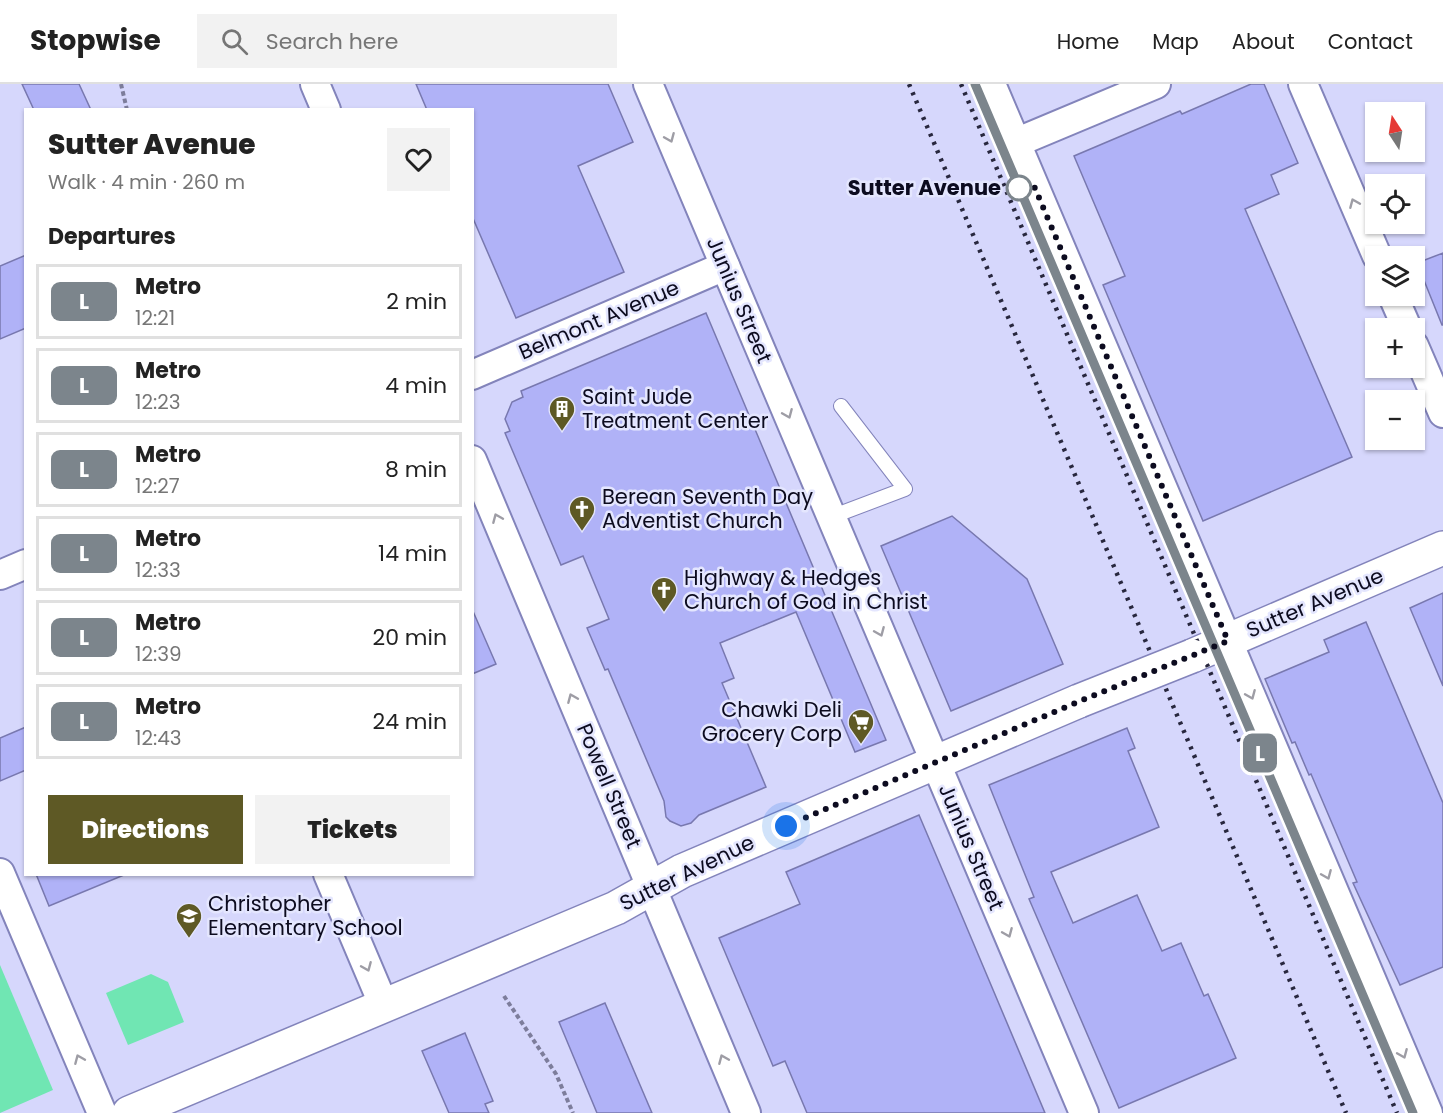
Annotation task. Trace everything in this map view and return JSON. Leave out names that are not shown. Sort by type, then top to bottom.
[{"type":"street","points":[[315,84],[325,108]]},
{"type":"street","name":"Junius Street","points":[[648,84],[1084,1113]]},
{"type":"street","points":[[991,84],[1428,1113]]},
{"type":"street","points":[[1016,143],[1122,91],[1156,84]]},
{"type":"street","points":[[1304,84],[1373,246]]},
{"type":"street","name":"Belmont Avenue","points":[[474,374],[725,266]]},
{"type":"street","points":[[1425,371],[1443,413]]},
{"type":"street","name":"Powell Street","points":[[474,465],[746,1113]]},
{"type":"street","name":"Sutter Avenue","points":[[129,1113],[616,908],[682,871],[1443,548]]},
{"type":"street","points":[[0,575],[24,565]]},
{"type":"street","points":[[0,873],[102,1113]]},
{"type":"street","points":[[329,876],[384,1006]]},
{"type":"lane","points":[[831,517],[905,489],[841,406]]},
{"type":"path","points":[[121,84],[127,108]]},
{"type":"path","points":[[504,996],[556,1074],[573,1113]]},
{"type":"green space","points":[[0,965],[53,1090],[0,1113]]},
{"type":"green space","points":[[151,974],[168,982],[184,1022],[128,1045],[106,993]]},
{"type":"building","points":[[22,84],[79,84],[90,108],[33,108]]},
{"type":"building","points":[[416,84],[608,84],[633,142],[578,166],[624,272],[516,318],[474,221],[474,108],[426,108]]},
{"type":"building","points":[[1251,84],[1264,84],[1298,163],[1271,175],[1279,194],[1245,209],[1352,457],[1203,521],[1103,285],[1125,276],[1074,156]]},
{"type":"building","points":[[1443,253],[1443,325],[1425,283],[1425,260]]},
{"type":"building","points":[[24,256],[24,329],[0,339],[0,266]]},
{"type":"building","points":[[706,313],[886,740],[855,752],[796,612],[720,643],[734,678],[722,683],[766,787],[699,815],[691,823],[681,826],[666,817],[664,801],[608,669],[605,670],[587,628],[609,619],[583,556],[561,565],[505,433],[510,431],[505,419],[512,402],[523,397],[521,391]]},
{"type":"building","points":[[952,516],[1027,579],[1063,664],[951,711],[881,546]]},
{"type":"building","points":[[1443,593],[1443,686],[1410,608]]},
{"type":"building","points":[[474,614],[496,664],[474,673]]},
{"type":"building","points":[[1366,622],[1443,803],[1443,967],[1400,985],[1353,883],[1357,882],[1311,774],[1309,775],[1295,742],[1292,743],[1265,679],[1329,652],[1324,640]]},
{"type":"building","points":[[24,728],[24,771],[0,781],[0,738]]},
{"type":"building","points":[[1127,728],[1135,748],[1128,751],[1159,827],[1051,872],[1073,923],[1137,895],[1162,951],[1181,943],[1204,996],[1208,994],[1236,1058],[1119,1108],[1029,899],[1034,897],[989,785]]},
{"type":"building","points":[[919,815],[1045,1113],[807,1113],[785,1061],[773,1066],[719,938],[800,904],[786,872]]},
{"type":"building","points":[[37,876],[122,876],[49,906]]},
{"type":"building","points":[[605,1003],[652,1113],[597,1113],[559,1022]]},
{"type":"building","points":[[465,1033],[493,1101],[485,1104],[489,1113],[449,1113],[422,1051]]},
{"type":"railway","points":[[909,84],[1346,1113]]},
{"type":"railway","points":[[961,84],[1397,1113]]},
{"type":"railway","points":[[975,84],[1413,1113]]},
{"type":"metro line","name":"L","points":[[975,84],[1413,1113]]},
{"type":"place","name":"Sutter Avenue","points":[[1019,188]]},
{"type":"place","name":"Saint Jude Treatment Center","points":[[562,432]]},
{"type":"place","name":"Berean Seventh Day Adventist Church","points":[[582,532]]},
{"type":"place","name":"Highway & Hedges Church of God in Christ","points":[[664,613]]},
{"type":"place","name":"Chawki Deli Grocery Corp","points":[[861,745]]},
{"type":"place","name":"Christopher Elementary School","points":[[189,939]]},
{"type":"route","points":[[786,826],[1228,641],[1034,186],[1019,188]]}]
